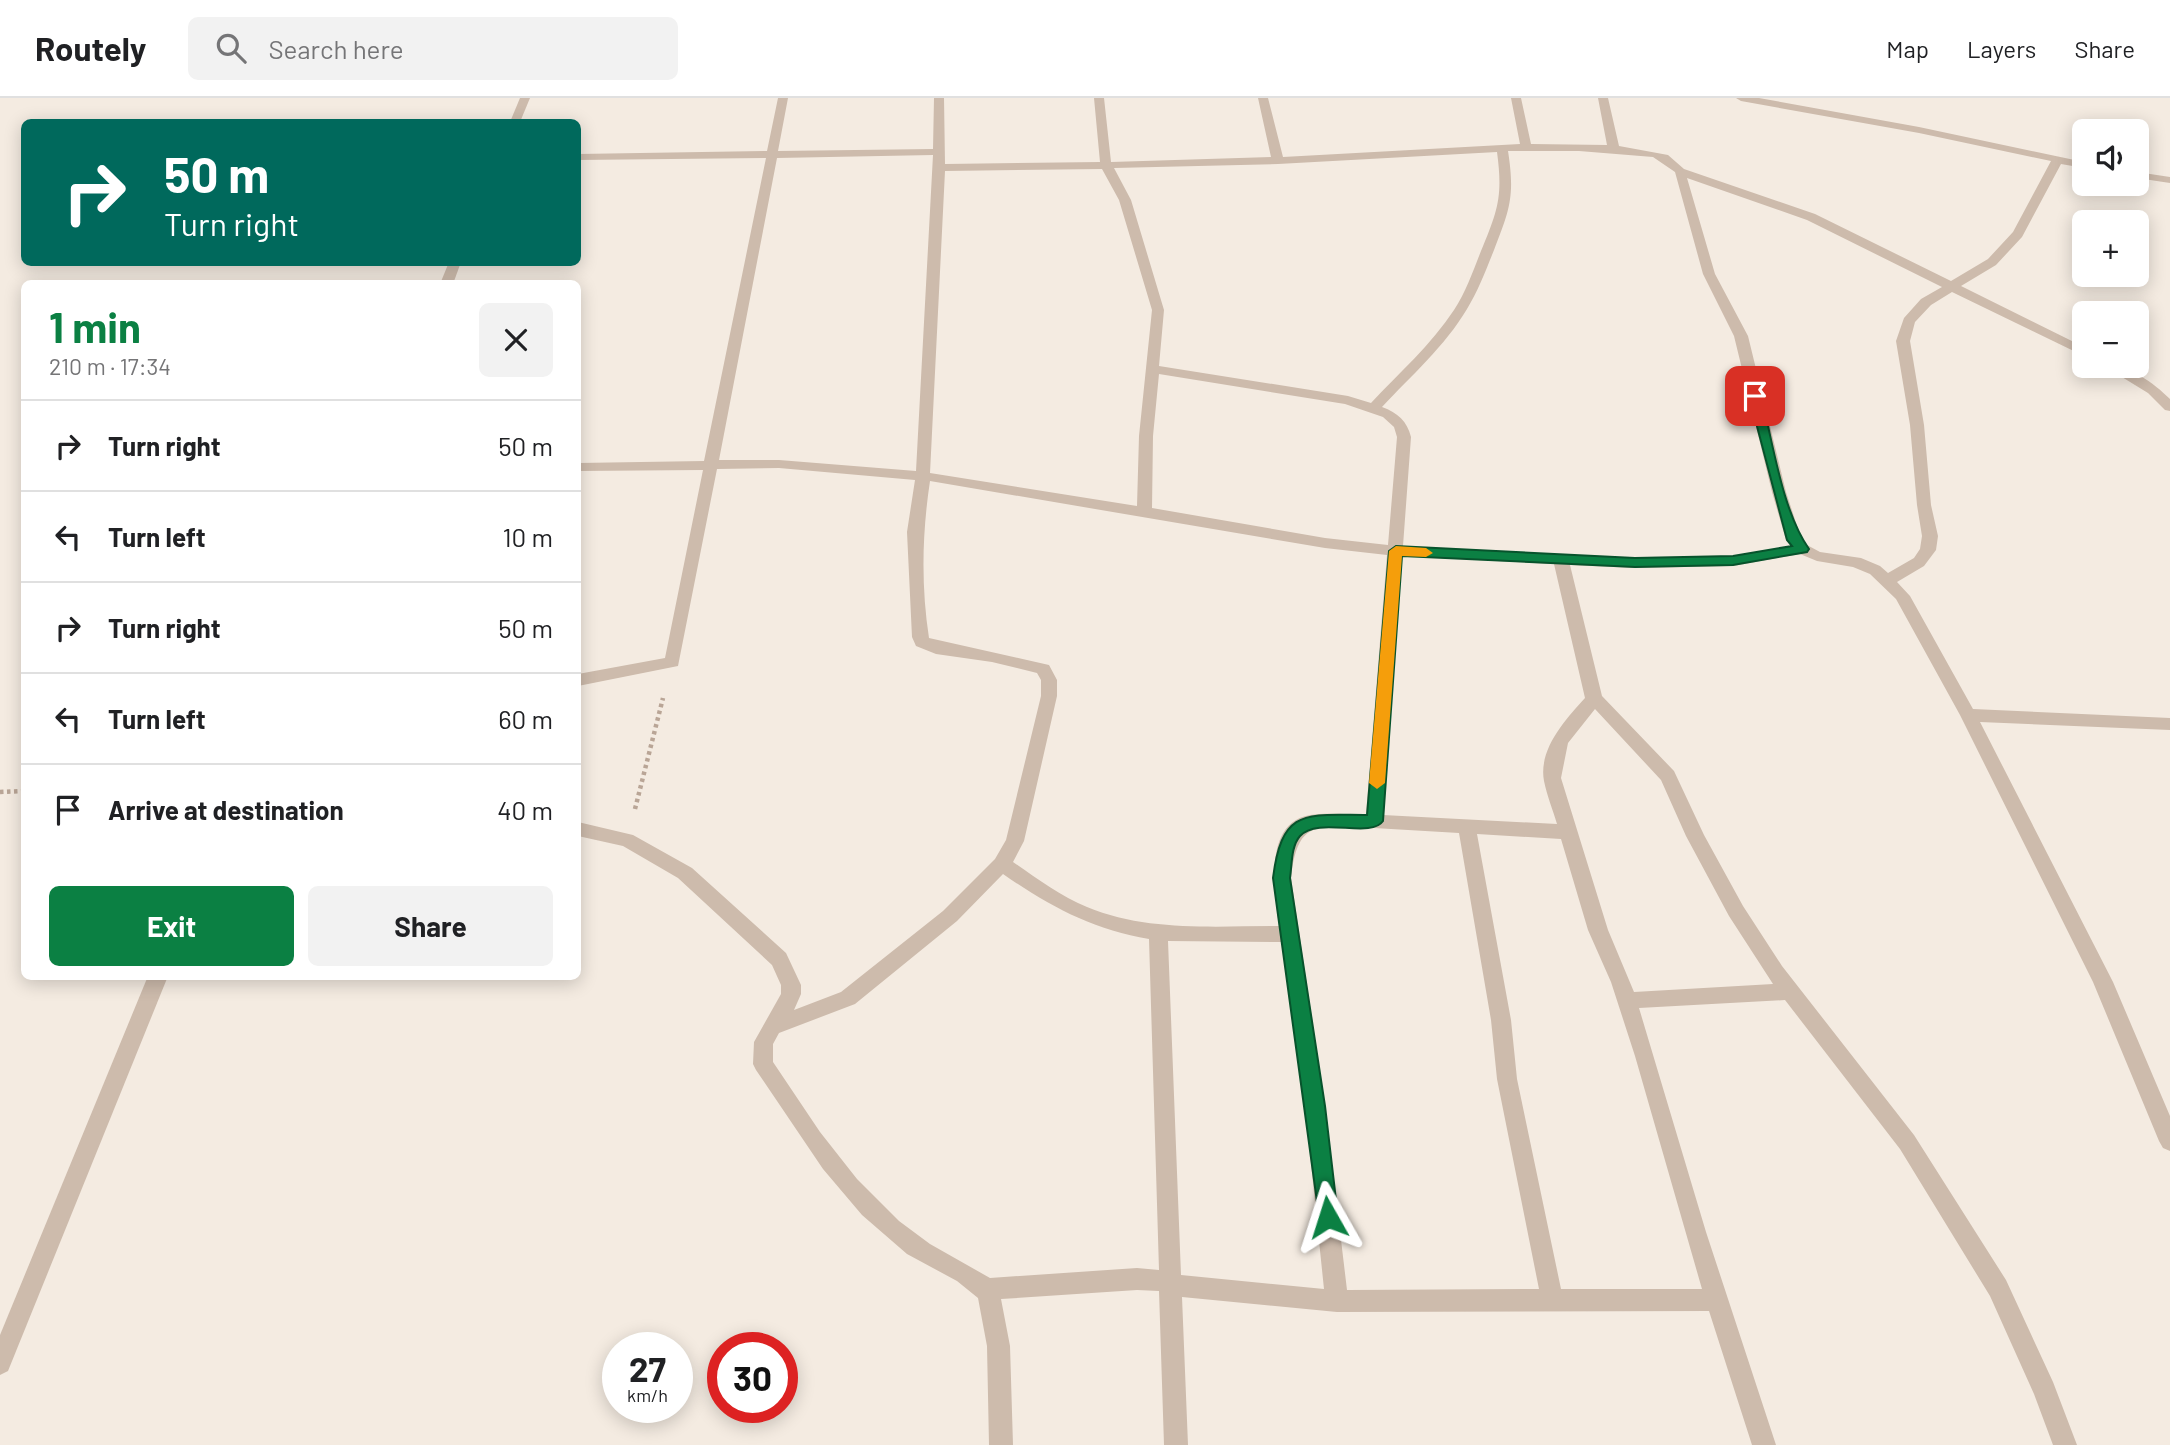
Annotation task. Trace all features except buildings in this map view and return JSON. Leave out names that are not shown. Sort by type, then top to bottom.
[{"type":"street","points":[[515,119],[525,98]]},
{"type":"street","points":[[581,679],[672,662],[783,98]]},
{"type":"street","points":[[775,1026],[848,998],[950,916],[1002,864],[1015,841],[1049,696],[1049,680],[1043,669],[992,656],[936,648],[922,642],[915,552],[923,476],[939,160],[939,98]]},
{"type":"street","points":[[1100,98],[1106,165],[1125,200],[1158,310],[1146,436],[1144,513]]},
{"type":"street","points":[[1263,98],[1278,161]]},
{"type":"street","points":[[1516,98],[1526,146]]},
{"type":"street","points":[[1603,98],[1614,151]]},
{"type":"street","points":[[1741,98],[1905,127],[2072,163]]},
{"type":"street","points":[[581,157],[773,157],[1106,165],[1278,161],[1526,146],[1664,156],[1680,171],[1811,217],[2072,346]]},
{"type":"street","points":[[1374,408],[1438,341],[1461,309],[1476,279],[1505,207],[1507,181],[1503,148]]},
{"type":"street","points":[[1888,580],[1919,562],[1928,550],[1930,536],[1924,505],[1917,425],[1903,341],[1909,321],[1926,302],[1992,262],[2018,234],[2057,160]]},
{"type":"street","points":[[1680,171],[1705,264],[1741,336],[1779,492],[1794,540],[1802,549],[1817,556],[1856,562],[1875,570],[1902,596],[1968,715],[2103,982],[2170,1141]]},
{"type":"street","points":[[2149,177],[2170,180]]},
{"type":"street","points":[[1154,369],[1298,390],[1374,408],[1388,414],[1401,425],[1404,437],[1374,821]]},
{"type":"street","points":[[2132,378],[2153,390],[2170,407]]},
{"type":"street","points":[[581,467],[779,464],[923,476],[1035,492],[1325,543],[1396,551],[1635,562],[1733,561],[1802,549]]},
{"type":"street","points":[[1561,559],[1594,699],[1668,776],[1695,836],[1735,911],[1791,991],[1907,1142],[1998,1289],[2045,1390],[2065,1445]]},
{"type":"street","points":[[1594,699],[1559,739],[1553,757],[1552,779],[1598,930],[1621,982],[1645,1056],[1717,1300],[1764,1445]]},
{"type":"street","points":[[1968,715],[2170,724]]},
{"type":"street","points":[[1337,1301],[1315,1106],[1282,878],[1285,851],[1294,832],[1310,822],[1374,821],[1569,832]]},
{"type":"street","points":[[1467,827],[1501,1020],[1507,1079],[1552,1299]]},
{"type":"street","points":[[581,831],[627,840],[685,873],[779,959],[790,976],[792,995],[764,1043],[763,1064],[846,1182],[885,1223],[917,1249],[986,1289],[1137,1279],[1337,1301],[1717,1300]]},
{"type":"street","points":[[1002,864],[1077,912],[1124,928],[1158,932],[1290,934]]},
{"type":"street","points":[[1158,932],[1176,1445]]},
{"type":"street","points":[[0,1363],[156,980]]},
{"type":"street","points":[[1625,1001],[1791,991]]},
{"type":"street","points":[[986,1289],[997,1339],[1001,1445]]},
{"type":"path","points":[[627,840],[672,662]]},
{"type":"path","points":[[0,792],[21,791]]},
{"type":"slow traffic","points":[[1377,783],[1396,551],[1426,553]]},
{"type":"route","points":[[1328,1217],[1282,878],[1285,851],[1294,832],[1310,822],[1374,821],[1396,551],[1635,562],[1733,561],[1802,549],[1794,540],[1779,492],[1755,396]]}]
